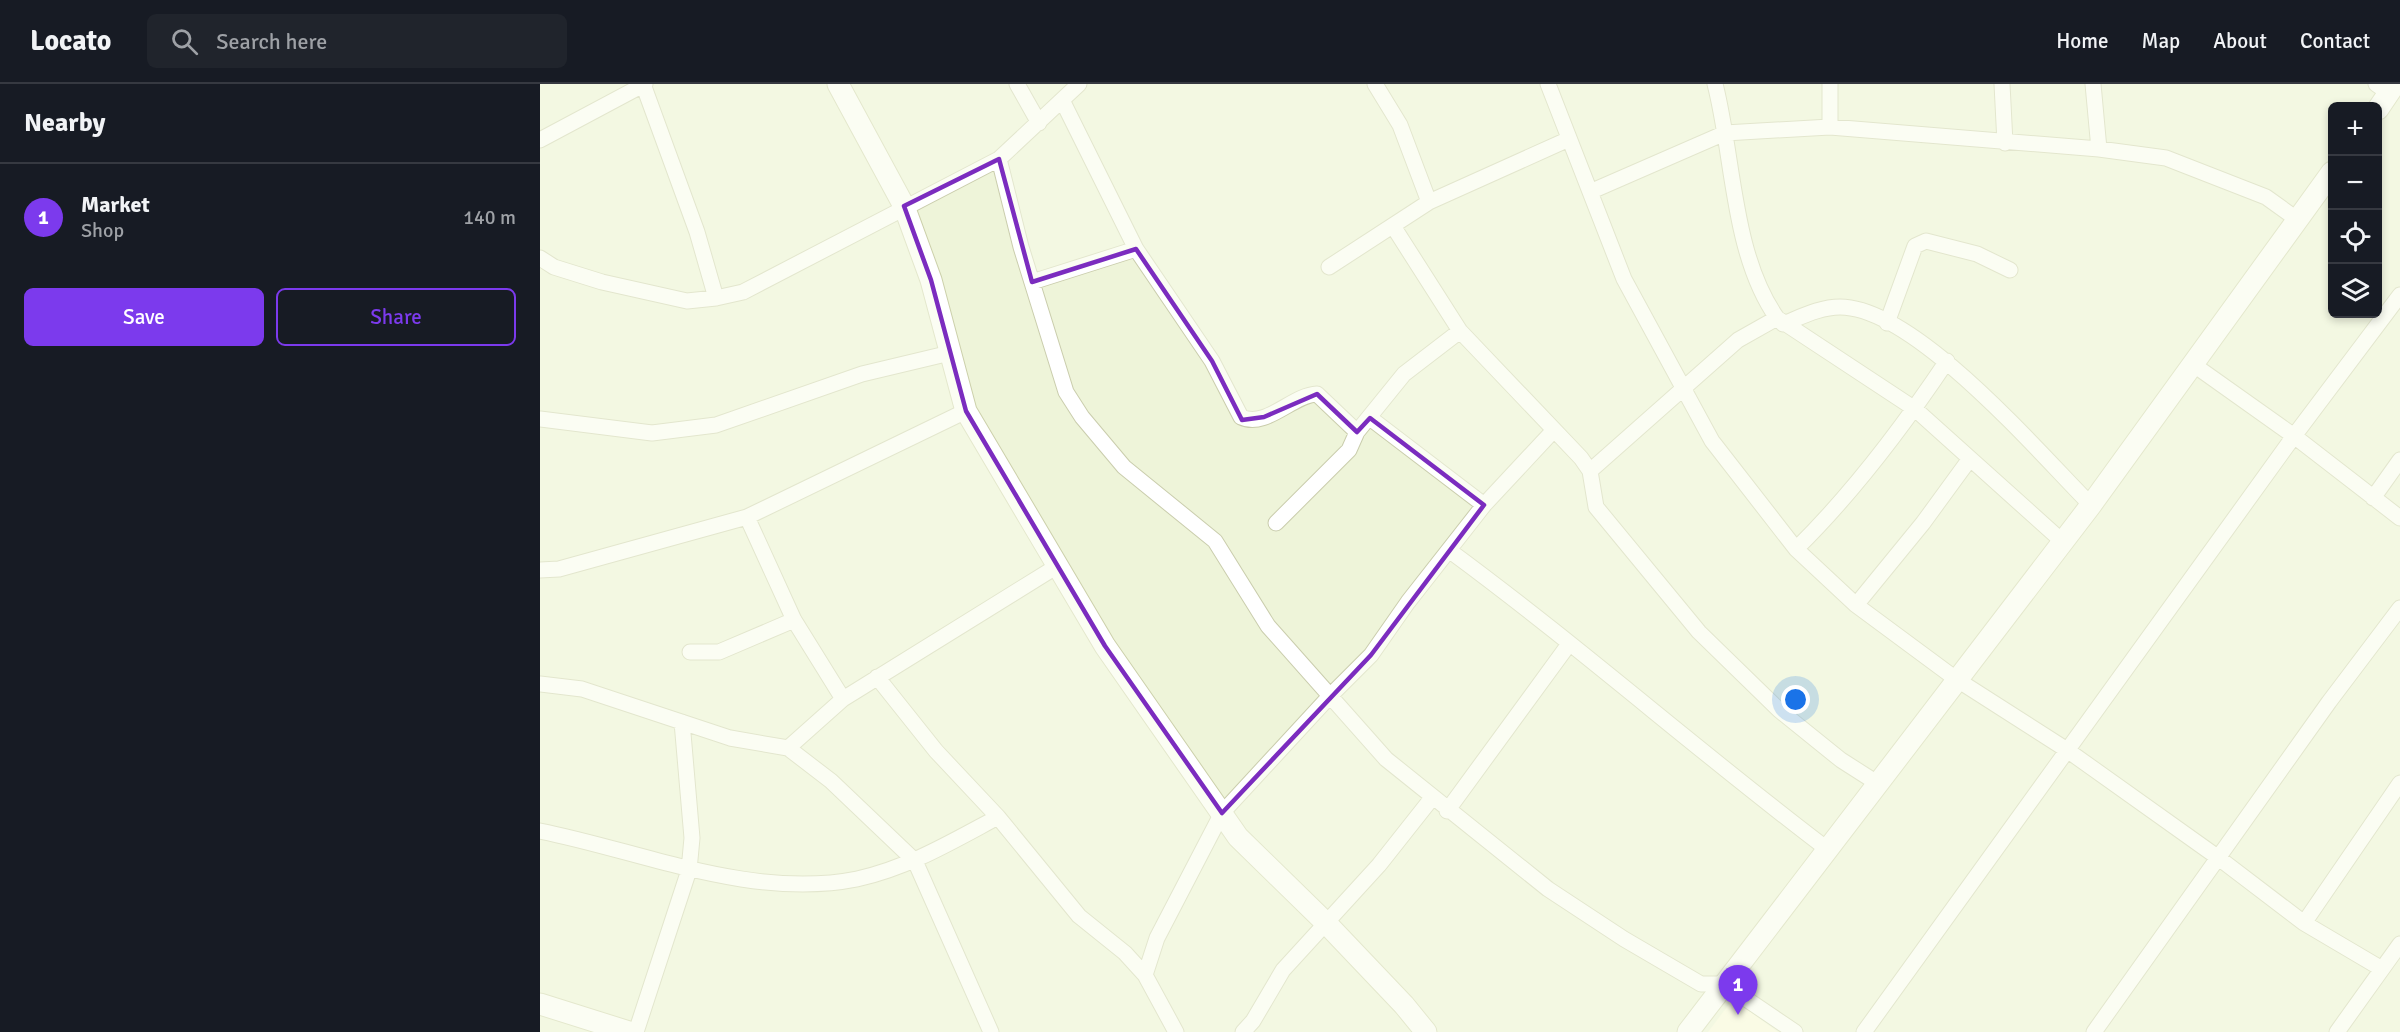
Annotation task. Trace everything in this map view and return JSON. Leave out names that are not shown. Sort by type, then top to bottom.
[{"type":"street","points":[[540,140],[643,84],[698,232],[716,298]]},
{"type":"street","points":[[838,84],[904,206],[931,280],[966,411],[1105,646],[1238,837],[1326,923],[1404,1005],[1426,1032]]},
{"type":"street","points":[[1017,84],[1039,123]]},
{"type":"street","points":[[540,258],[554,267],[602,282],[687,301],[743,292],[904,206],[999,159],[1079,84]]},
{"type":"street","points":[[1375,84],[1400,125],[1429,202]]},
{"type":"street","points":[[1548,84],[1592,191],[1624,279],[1712,441],[1796,549],[1856,605],[1956,679],[2067,750],[2220,859],[2304,923],[2382,969]]},
{"type":"street","points":[[1715,84],[1736,208],[1764,299],[1780,321],[1915,409],[1969,460],[2063,542]]},
{"type":"street","points":[[1830,84],[1830,127]]},
{"type":"street","points":[[2002,84],[2004,143]]},
{"type":"street","points":[[2093,84],[2099,148]]},
{"type":"street","points":[[1062,100],[1136,249],[1212,361],[1240,417],[1251,420],[1264,417],[1317,394],[1357,432]]},
{"type":"street","points":[[1592,191],[1725,133],[1830,127],[2004,143],[2099,148],[2179,161],[2266,197],[2298,220]]},
{"type":"street","points":[[1329,267],[1429,202],[1569,139]]},
{"type":"street","points":[[999,159],[1032,282],[1066,392],[1082,417],[1124,467],[1215,541],[1268,626],[1329,697],[1386,759],[1447,811],[1548,889],[1624,939],[1701,984],[1724,984],[1795,1032]]},
{"type":"street","points":[[1688,1032],[2091,505],[2328,178]]},
{"type":"street","points":[[1393,226],[1460,332],[1590,471],[1596,507],[1699,633],[1779,710],[1841,760],[1877,783]]},
{"type":"street","points":[[1887,323],[1915,246],[1926,240],[1977,254],[2010,270]]},
{"type":"street","points":[[1032,282],[1136,249]]},
{"type":"street","points":[[1864,1032],[2294,436],[2400,294]]},
{"type":"street","points":[[1590,471],[1738,340],[1780,321],[1815,311],[1841,307],[1866,313],[1887,323],[1907,333],[1947,360],[2091,505]]},
{"type":"street","points":[[1276,523],[1349,450],[1357,432],[1404,374],[1460,332]]},
{"type":"street","points":[[540,418],[652,433],[716,425],[862,375],[950,353]]},
{"type":"street","points":[[1796,549],[1851,493],[1915,409],[1947,360]]},
{"type":"street","points":[[2194,365],[2294,436],[2400,518]]},
{"type":"street","points":[[540,570],[559,569],[747,517],[966,411]]},
{"type":"street","points":[[1370,418],[1484,505]]},
{"type":"street","points":[[1145,975],[1157,938],[1222,813],[1371,655],[1408,602],[1484,505],[1554,430]]},
{"type":"street","points":[[1856,605],[1923,523],[1969,460]]},
{"type":"street","points":[[2373,498],[2400,460]]},
{"type":"street","points":[[747,517],[794,620],[843,699]]},
{"type":"street","points":[[1450,551],[1538,615],[1569,644],[1723,770],[1827,849]]},
{"type":"street","points":[[788,748],[843,699],[1059,565]]},
{"type":"street","points":[[2094,1032],[2220,859],[2329,702],[2400,608]]},
{"type":"street","points":[[690,652],[719,652],[794,620]]},
{"type":"street","points":[[1447,811],[1569,644]]},
{"type":"street","points":[[878,677],[936,752],[998,817],[1079,916],[1125,953],[1145,975],[1176,1032]]},
{"type":"street","points":[[540,684],[582,689],[730,738],[788,748],[831,781],[915,861],[991,1032]]},
{"type":"street","points":[[636,1032],[689,870],[692,838],[682,722]]},
{"type":"street","points":[[2304,923],[2400,783]]},
{"type":"street","points":[[1243,1032],[1253,1022],[1283,970],[1379,865],[1432,798]]},
{"type":"street","points":[[540,831],[689,870],[789,884],[825,884],[858,878],[915,861],[998,817]]},
{"type":"street","points":[[2337,1032],[2400,944]]},
{"type":"street","points":[[540,1004],[629,1032]]},
{"type":"highlighted area","points":[[999,159],[1032,282],[1136,249],[1212,361],[1242,420],[1264,417],[1317,394],[1357,432],[1370,418],[1484,505],[1371,655],[1222,813],[1105,646],[966,411],[931,280],[904,206]]},
{"type":"shaded area","points":[[540,84],[2400,84],[2400,1032],[540,1032]]},
{"type":"shaded area","points":[[1733,999],[1778,1032],[1708,1032]]},
{"type":"place","name":"Market","points":[[1738,1015]]}]
